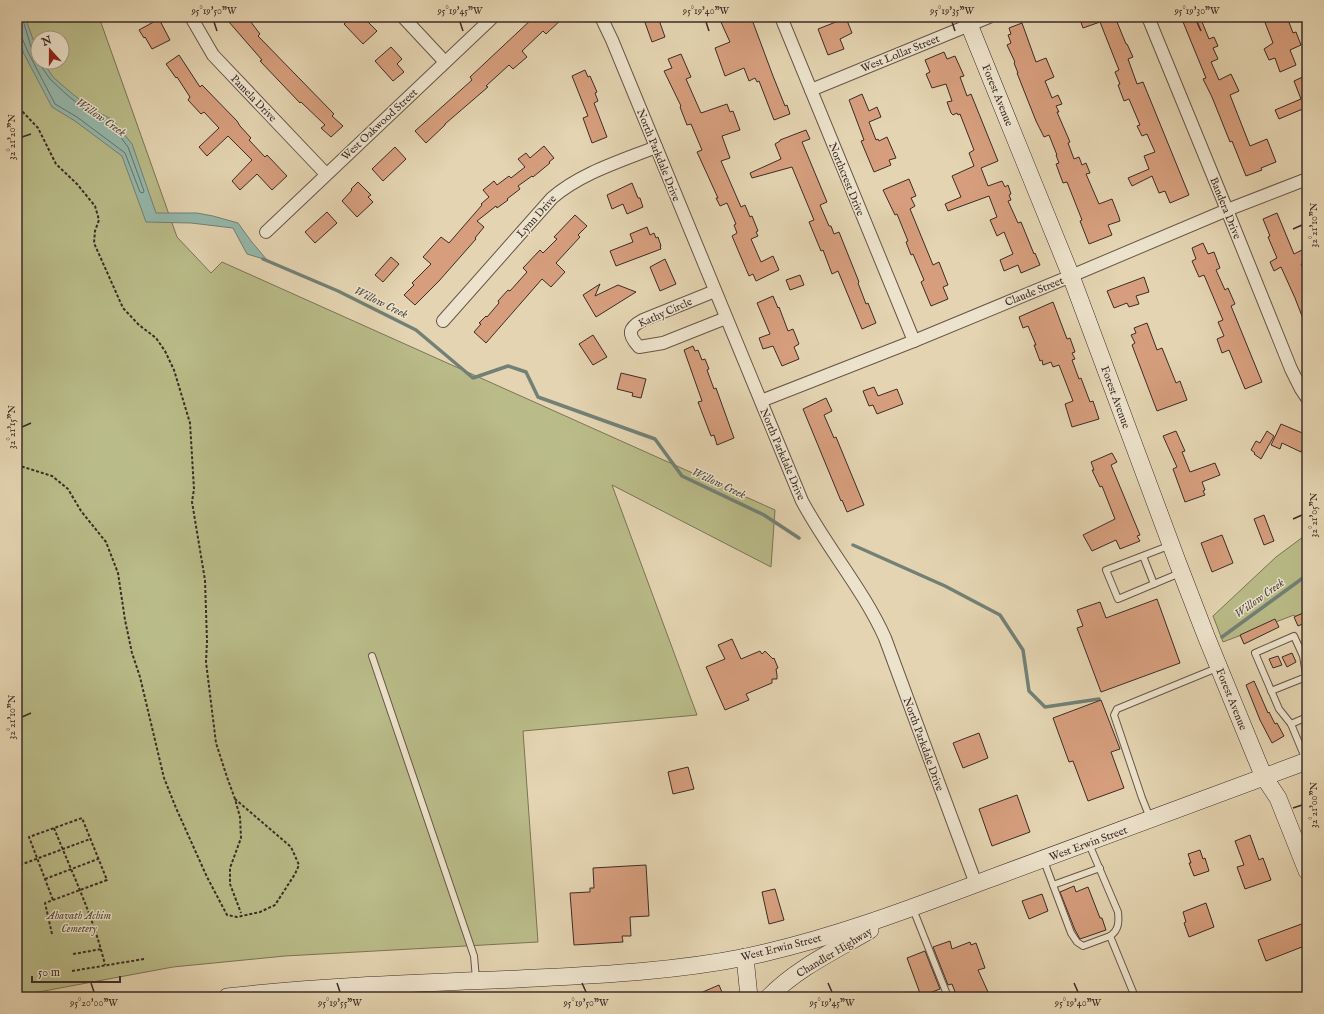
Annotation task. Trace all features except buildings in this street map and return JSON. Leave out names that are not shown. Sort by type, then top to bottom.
[{"type":"street","name":"Pamela Drive","points":[[191,17],[213,55],[326,174]]},
{"type":"street","points":[[403,17],[445,62]]},
{"type":"street","name":"West Oakwood Street","points":[[266,232],[493,17]]},
{"type":"street","name":"North Parkdale Drive","points":[[601,17],[612,40],[802,501],[819,532],[872,611],[885,638],[976,884]]},
{"type":"street","name":"Northcrest Drive","points":[[781,17],[914,340]]},
{"type":"street","name":"West Lollar Street","points":[[811,90],[968,21],[989,17]]},
{"type":"street","name":"Bandera Drive","points":[[1148,17],[1228,210],[1291,369],[1307,398]]},
{"type":"street","name":"Forest Avenue","points":[[968,21],[1072,276],[1171,545],[1219,667],[1264,777],[1278,798],[1307,871]]},
{"type":"street","name":"Lynn Drive","points":[[443,322],[552,198],[567,185],[656,147]]},
{"type":"street","name":"Claude Street","points":[[761,401],[1072,276],[1228,210],[1307,179]]},
{"type":"street","name":"Kathy Circle","points":[[715,290],[638,322],[631,330],[633,341],[639,346],[663,343],[726,318]]},
{"type":"street","name":"West Erwin Street","points":[[227,997],[354,986],[627,974],[744,957],[792,946],[826,936],[907,909],[1307,761]]},
{"type":"street","name":"Chandler Highway","points":[[769,997],[785,983],[813,963],[907,909]]},
{"type":"street","points":[[744,957],[749,997]]},
{"type":"lane","points":[[1171,545],[1106,570],[1118,599],[1182,572]]},
{"type":"lane","points":[[1143,556],[1154,584]]},
{"type":"lane","points":[[1271,691],[1306,678],[1303,656],[1294,636],[1255,653],[1271,691],[1279,709],[1291,724],[1307,761]]},
{"type":"lane","points":[[372,656],[474,956],[476,980]]},
{"type":"lane","points":[[1151,819],[1142,798],[1114,715],[1117,709],[1219,667]]},
{"type":"lane","points":[[1291,724],[1307,717]]},
{"type":"lane","points":[[1044,859],[1071,933],[1077,942],[1083,946],[1110,936],[1116,933],[1119,922],[1118,912],[1089,842]]},
{"type":"lane","points":[[1053,885],[1100,868]]},
{"type":"lane","points":[[907,909],[948,997]]},
{"type":"lane","points":[[1110,936],[1133,992]]},
{"type":"path","points":[[17,98],[20,109],[38,128],[56,164],[77,184],[95,206],[99,220],[95,231],[94,244],[98,256],[110,278],[123,308],[139,325],[156,338],[165,351],[174,370],[190,423],[194,490],[192,502],[205,580],[207,641],[206,662],[216,743],[236,799],[240,817],[241,838],[230,868],[230,884],[241,913]]},
{"type":"path","points":[[17,465],[52,476],[68,488],[81,511],[106,542],[118,572],[125,620],[132,653],[140,677],[164,778],[207,877],[227,914],[237,917],[260,912],[275,905],[295,874],[299,865],[291,847],[236,799]]},
{"type":"path","points":[[52,934],[45,903],[107,880],[82,818],[29,837],[53,900]]},
{"type":"path","points":[[54,828],[70,870],[83,896],[102,950],[105,965]]},
{"type":"path","points":[[20,865],[90,838]]},
{"type":"path","points":[[45,879],[98,859]]},
{"type":"path","points":[[73,954],[102,950]]},
{"type":"path","points":[[72,971],[144,959]]},
{"type":"green space","name":"Ahavath Achim Cemetery","points":[[17,17],[99,17],[177,237],[211,273],[222,262],[775,510],[771,567],[612,485],[697,715],[523,731],[538,942],[285,956],[173,967],[17,996]]},
{"type":"green space","points":[[1307,534],[1307,626],[1294,615],[1223,642],[1213,616],[1276,557]]},
{"type":"water","points":[[17,17],[25,17],[30,31],[30,65],[24,54],[17,35]]},
{"type":"water","points":[[32,70],[48,70],[53,77],[90,108],[113,120],[132,144],[156,213],[197,213],[238,223],[267,260],[247,254],[233,228],[191,223],[146,222],[122,156],[75,121],[52,107]]},
{"type":"waterway","name":"Willow Creek","points":[[263,259],[338,291],[416,330],[473,378],[508,366],[526,372],[538,397],[655,439],[682,476],[764,515],[799,538]]},
{"type":"waterway","name":"Willow Creek","points":[[853,545],[945,586],[1000,615],[1023,650],[1029,691],[1045,707],[1099,699]]},
{"type":"waterway","name":"Willow Creek","points":[[1222,637],[1307,575]]}]
